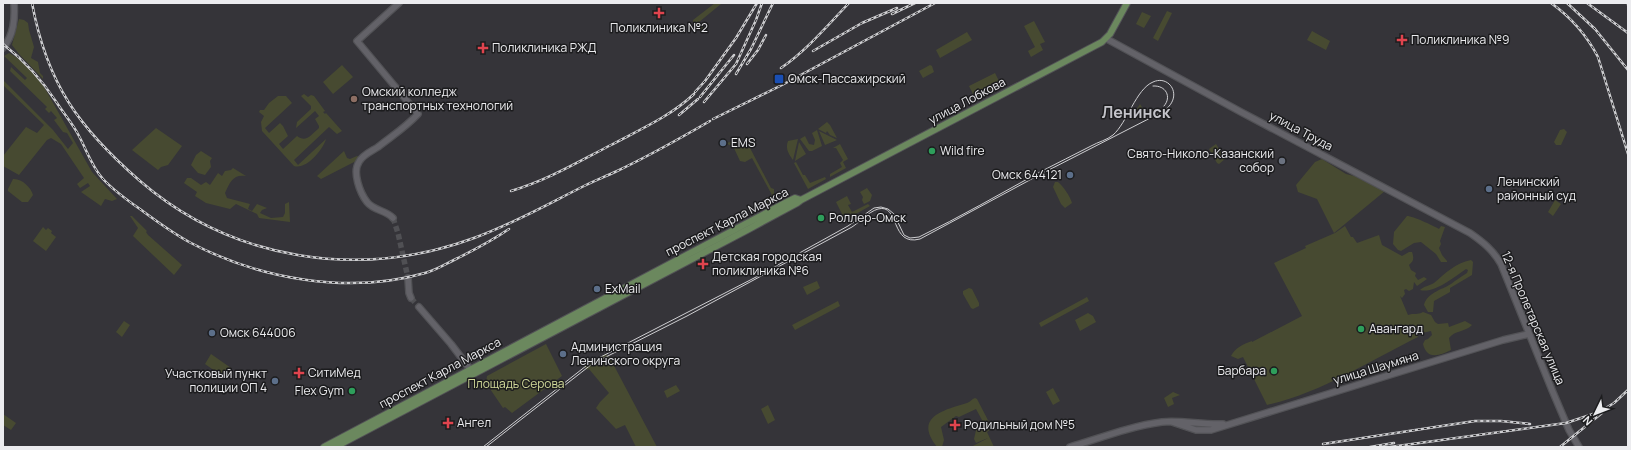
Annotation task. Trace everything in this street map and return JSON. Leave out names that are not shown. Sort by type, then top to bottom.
[{"type":"main road","points":[[3,48],[12,33],[15,14],[14,3]]},
{"type":"main road","points":[[393,218],[389,214],[372,206],[363,196],[356,172],[357,166],[359,160],[401,130],[418,114],[357,40],[399,3]]},
{"type":"main road","points":[[1107,39],[1127,3]]},
{"type":"main road","name":"улица Лобкова","points":[[801,200],[1107,39]]},
{"type":"main road","name":"улица Труда","points":[[1107,39],[1241,112],[1470,233],[1485,243]]},
{"type":"main road","name":"проспект Карла Маркса","points":[[335,447],[472,372],[706,248],[795,198],[801,200]]},
{"type":"main road","name":"12-я Пролетарская улица","points":[[1485,243],[1492,250],[1501,264],[1569,430],[1579,447]]},
{"type":"main road","points":[[408,278],[409,293],[411,298]]},
{"type":"main road","points":[[419,307],[451,344],[472,372]]},
{"type":"main road","name":"улица Шаумяна","points":[[1172,422],[1188,428],[1203,431],[1529,334]]},
{"type":"main road","name":"проспект Карла Маркса","points":[[324,447],[472,372]]},
{"type":"main road","name":"улица Шаумяна","points":[[1172,422],[1187,421],[1204,424],[1229,424]]},
{"type":"main road","points":[[1070,447],[1149,424],[1172,422]]},
{"type":"main road","points":[[1203,431],[1206,429],[1204,424]]},
{"type":"green space","points":[[715,3],[721,4],[699,22],[705,31],[705,33],[702,33],[693,20]]},
{"type":"green space","points":[[1167,11],[1172,13],[1158,41],[1153,38]]},
{"type":"green space","points":[[1142,12],[1151,16],[1144,28],[1136,24]]},
{"type":"green space","points":[[19,19],[28,23],[34,47],[31,58],[38,62],[43,79],[12,45]]},
{"type":"green space","points":[[1034,21],[1045,42],[1040,44],[1043,50],[1031,57],[1028,51],[1035,47],[1024,26]]},
{"type":"green space","points":[[1312,31],[1330,41],[1326,50],[1307,40]]},
{"type":"green space","points":[[967,32],[972,40],[940,58],[936,50]]},
{"type":"green space","points":[[9,53],[28,66],[43,85],[92,172],[117,199],[112,201],[105,199],[101,206],[81,192],[90,186],[88,183],[80,188],[77,184],[84,178],[61,144],[51,138],[47,140],[19,175],[3,166],[3,156],[26,127],[37,133],[44,125],[3,86],[3,80],[53,130],[68,149],[73,143],[67,133],[63,132],[54,120],[57,118],[51,111],[49,113],[45,109],[47,107],[10,71],[11,67],[25,80],[27,78],[4,56]]},
{"type":"green space","points":[[342,65],[353,77],[333,94],[323,82]]},
{"type":"green space","points":[[930,65],[932,66],[934,72],[923,78],[919,71]]},
{"type":"green space","points":[[995,73],[1001,85],[975,98],[969,86]]},
{"type":"green space","points":[[304,94],[308,97],[311,95],[314,96],[325,111],[323,112],[325,114],[326,113],[342,131],[337,134],[329,127],[294,160],[298,165],[326,139],[318,153],[304,165],[294,166],[262,131],[261,122],[264,116],[259,112],[260,110],[264,110],[269,103],[278,96],[286,96],[292,103],[265,128],[269,133],[280,123],[283,126],[288,136],[279,144],[283,149],[297,136],[303,139],[306,138],[319,128],[315,119],[319,116],[315,111],[296,128],[297,122],[311,109],[311,106],[301,96]]},
{"type":"green space","points":[[1140,104],[1146,114],[1132,120],[1131,118]]},
{"type":"green space","points":[[827,122],[837,138],[830,135],[827,131],[826,133],[818,129]]},
{"type":"green space","points":[[156,128],[182,146],[168,165],[161,167],[158,170],[132,150]]},
{"type":"green space","points":[[1564,129],[1567,132],[1561,145],[1556,145],[1554,142],[1560,130]]},
{"type":"green space","points":[[817,130],[822,146],[809,151],[800,139],[805,136],[809,144],[814,145],[815,140],[812,133]]},
{"type":"green space","points":[[819,131],[837,140],[825,145]]},
{"type":"green space","points":[[798,139],[793,160],[788,151],[787,144],[788,141]]},
{"type":"green space","points":[[730,142],[750,148],[771,188],[774,189],[774,197],[765,205],[763,200],[772,195],[752,158],[745,162],[740,161],[733,146],[727,143]]},
{"type":"green space","points":[[799,142],[806,154],[795,161]]},
{"type":"green space","points":[[840,144],[848,159],[843,162],[846,168],[830,177],[830,174],[842,167],[840,163],[843,160],[836,148],[833,148]]},
{"type":"green space","points":[[1216,144],[1225,159],[1219,164],[1209,149]]},
{"type":"green space","points":[[201,151],[212,158],[210,161],[211,167],[205,175],[198,173],[191,165],[196,155]]},
{"type":"green space","points":[[344,151],[347,158],[350,159],[357,156],[359,157],[358,160],[321,179],[317,176]]},
{"type":"green space","points":[[1322,159],[1346,174],[1354,176],[1385,191],[1334,233],[1317,199],[1298,192],[1296,185],[1315,162]]},
{"type":"green space","points":[[796,162],[803,175],[805,175],[810,183],[825,177],[826,179],[808,189],[794,163]]},
{"type":"green space","points":[[233,168],[246,176],[238,176],[232,180],[225,193],[227,198],[250,204],[248,209],[252,211],[257,204],[267,208],[262,210],[260,213],[271,218],[283,217],[285,213],[285,204],[289,202],[290,222],[259,218],[257,214],[236,204],[230,209],[206,203],[195,196],[197,192],[184,183],[187,178],[191,178],[201,185],[206,182],[210,185],[218,173],[222,176],[225,171]]},
{"type":"green space","points":[[13,179],[19,180],[30,189],[33,195],[28,202],[22,202],[8,191]]},
{"type":"green space","points":[[1055,182],[1058,182],[1062,186],[1071,200],[1072,203],[1065,208],[1061,204],[1053,187]]},
{"type":"green space","points":[[867,188],[872,195],[870,201],[864,204],[862,200],[863,197],[860,192]]},
{"type":"green space","points":[[847,196],[851,204],[848,205],[852,212],[868,204],[870,206],[845,220],[836,202]]},
{"type":"green space","points":[[1555,200],[1561,204],[1553,216],[1548,212]]},
{"type":"green space","points":[[130,216],[132,216],[147,231],[146,232],[148,235],[182,265],[174,275],[133,236],[138,228]]},
{"type":"green space","points":[[1407,216],[1418,219],[1439,229],[1441,226],[1445,227],[1439,248],[1447,262],[1441,262],[1436,254],[1421,242],[1414,243],[1401,251],[1398,250],[1393,244],[1394,232]]},
{"type":"green space","points":[[1345,226],[1351,237],[1353,237],[1357,243],[1379,235],[1382,245],[1402,256],[1412,252],[1413,259],[1409,265],[1411,270],[1416,273],[1415,276],[1418,280],[1424,277],[1427,279],[1417,286],[1414,282],[1413,289],[1409,291],[1406,289],[1404,290],[1405,294],[1402,298],[1400,296],[1408,315],[1423,312],[1431,315],[1438,324],[1448,323],[1449,327],[1465,321],[1472,325],[1467,329],[1451,335],[1449,338],[1451,350],[1442,354],[1430,355],[1425,349],[1423,344],[1425,340],[1432,335],[1431,331],[1422,333],[1415,330],[1418,337],[1344,376],[1306,393],[1267,405],[1243,357],[1238,359],[1231,356],[1242,345],[1252,342],[1302,316],[1274,263],[1306,248],[1305,246],[1335,233]]},
{"type":"green space","points":[[43,227],[46,230],[48,228],[52,231],[51,233],[56,237],[46,251],[33,241]]},
{"type":"green space","points":[[1471,260],[1473,262],[1472,275],[1450,288],[1450,292],[1434,301],[1433,312],[1428,312],[1424,305],[1428,298],[1435,292],[1451,284],[1467,273],[1468,270],[1466,269],[1450,280],[1431,290],[1420,290],[1434,283],[1460,263]]},
{"type":"green space","points":[[817,281],[820,288],[807,295],[803,287]]},
{"type":"green space","points":[[969,288],[972,289],[979,303],[979,306],[973,309],[963,294],[963,291]]},
{"type":"green space","points":[[1087,297],[1089,301],[1041,327],[1039,323]]},
{"type":"green space","points":[[838,301],[840,306],[795,330],[792,325]]},
{"type":"green space","points":[[1088,313],[1093,316],[1096,322],[1080,331],[1075,320]]},
{"type":"green space","points":[[124,321],[130,325],[122,337],[116,332]]},
{"type":"green space","name":"Площадь Серова","points":[[546,344],[562,376],[512,413],[505,407],[503,408],[486,383],[487,376]]},
{"type":"green space","points":[[211,354],[231,368],[225,378],[205,364]]},
{"type":"green space","points":[[606,354],[610,358],[657,447],[636,447],[625,425],[616,429],[596,408],[609,393],[589,369],[587,370],[584,366],[597,359],[599,363],[602,362],[600,357]]},
{"type":"green space","points":[[676,385],[680,391],[667,398],[664,391]]},
{"type":"green space","points":[[1053,388],[1060,401],[1053,405],[1046,392]]},
{"type":"green space","points":[[1173,392],[1180,395],[1172,398],[1174,404],[1168,407],[1164,398]]},
{"type":"green space","points":[[975,398],[977,399],[991,426],[991,429],[987,432],[994,447],[971,447],[988,438],[976,443],[974,439],[977,426],[982,420],[976,409],[959,417],[956,416],[941,427],[944,440],[942,447],[937,447],[930,437],[928,428],[934,416],[967,403]]},
{"type":"green space","points":[[768,405],[775,420],[768,424],[761,409]]},
{"type":"green space","points":[[3,414],[16,423],[11,430],[3,425]]},
{"type":"tunnel","points":[[393,218],[398,233],[408,278]]},
{"type":"tunnel","points":[[411,298],[419,307]]},
{"type":"tram line","points":[[483,447],[591,362],[758,276],[848,226],[874,208],[881,207],[888,209],[894,214],[904,235],[910,238],[919,237],[1040,172],[1111,137],[1123,123],[1142,92],[1153,82],[1159,80],[1165,81],[1172,89],[1174,94],[1173,100],[1162,112],[1041,174],[920,239],[910,240],[904,237],[899,231],[890,212],[885,209],[874,210],[852,227],[687,316],[592,364],[486,447]]},
{"type":"tram line","points":[[1153,86],[1161,87],[1166,92],[1167,99],[1164,106]]},
{"type":"railway","points":[[32,3],[38,32],[57,81],[83,123],[118,161],[140,181],[176,208],[215,230],[256,245],[299,255],[343,260],[387,258],[431,251],[474,238],[516,220],[627,166],[663,148],[710,121]]},
{"type":"railway","points":[[695,92],[705,81],[736,38],[757,3]]},
{"type":"railway","points":[[704,102],[736,64],[762,3]]},
{"type":"railway","points":[[736,74],[751,49],[773,3]]},
{"type":"railway","points":[[781,68],[808,46],[849,3]]},
{"type":"railway","points":[[892,14],[915,3]]},
{"type":"railway","points":[[713,119],[782,85],[935,3]]},
{"type":"railway","points":[[1551,3],[1578,27],[1589,41],[1598,57],[1628,154]]},
{"type":"railway","points":[[1567,3],[1595,29],[1628,70]]},
{"type":"railway","points":[[1587,3],[1628,33]]},
{"type":"railway","points":[[813,51],[862,23],[897,8]]},
{"type":"railway","points":[[747,64],[758,50],[766,35]]},
{"type":"railway","points":[[3,44],[26,64],[45,86],[77,132],[96,169],[112,188],[128,201],[185,240],[218,256],[246,266],[305,280],[335,283],[366,283],[396,280],[429,272],[484,244],[509,229]]},
{"type":"railway","points":[[700,97],[734,55]]},
{"type":"railway","points":[[511,191],[549,177],[644,128],[665,116],[694,94]]},
{"type":"railway","points":[[679,115],[698,99]]},
{"type":"railway","points":[[1390,447],[1566,423],[1599,412],[1614,403],[1628,390]]},
{"type":"railway","points":[[1560,447],[1602,413]]},
{"type":"railway","points":[[1323,444],[1475,421],[1501,421],[1530,424]]},
{"type":"railway","points":[[1370,447],[1394,443]]},
{"type":"place","name":"Поликлиника №2","points":[[659,13]]},
{"type":"place","name":"Поликлиника №9","points":[[1402,40]]},
{"type":"place","name":"Поликлиника РЖД","points":[[483,48]]},
{"type":"place","name":"Омск-Пассажирский","points":[[779,79]]},
{"type":"place","name":"Омский колледж транспортных технологий","points":[[354,99]]},
{"type":"place","name":"EMS","points":[[723,143]]},
{"type":"place","name":"Wild fire","points":[[932,151]]},
{"type":"place","name":"Свято-Николо-Казанский собор","points":[[1282,161]]},
{"type":"place","name":"Омск 644121","points":[[1070,175]]},
{"type":"place","name":"Ленинский районный суд","points":[[1489,189]]},
{"type":"place","name":"Роллер-Омск","points":[[821,218]]},
{"type":"place","name":"Детская городская поликлиника №6","points":[[703,264]]},
{"type":"place","name":"ExMail","points":[[597,289]]},
{"type":"place","name":"Авангард","points":[[1361,329]]},
{"type":"place","name":"Омск 644006","points":[[212,333]]},
{"type":"place","name":"Администрация Ленинского округа","points":[[563,354]]},
{"type":"place","name":"Барбара","points":[[1274,371]]},
{"type":"place","name":"СитиМед","points":[[299,373]]},
{"type":"place","name":"Участковый пункт полиции ОП 4","points":[[275,381]]},
{"type":"place","name":"Flex Gym","points":[[352,391]]},
{"type":"place","name":"Ангел","points":[[448,423]]},
{"type":"place","name":"Родильный дом №5","points":[[955,425]]},
{"type":"district","name":"Ленинск","points":[[1136,112]]}]
